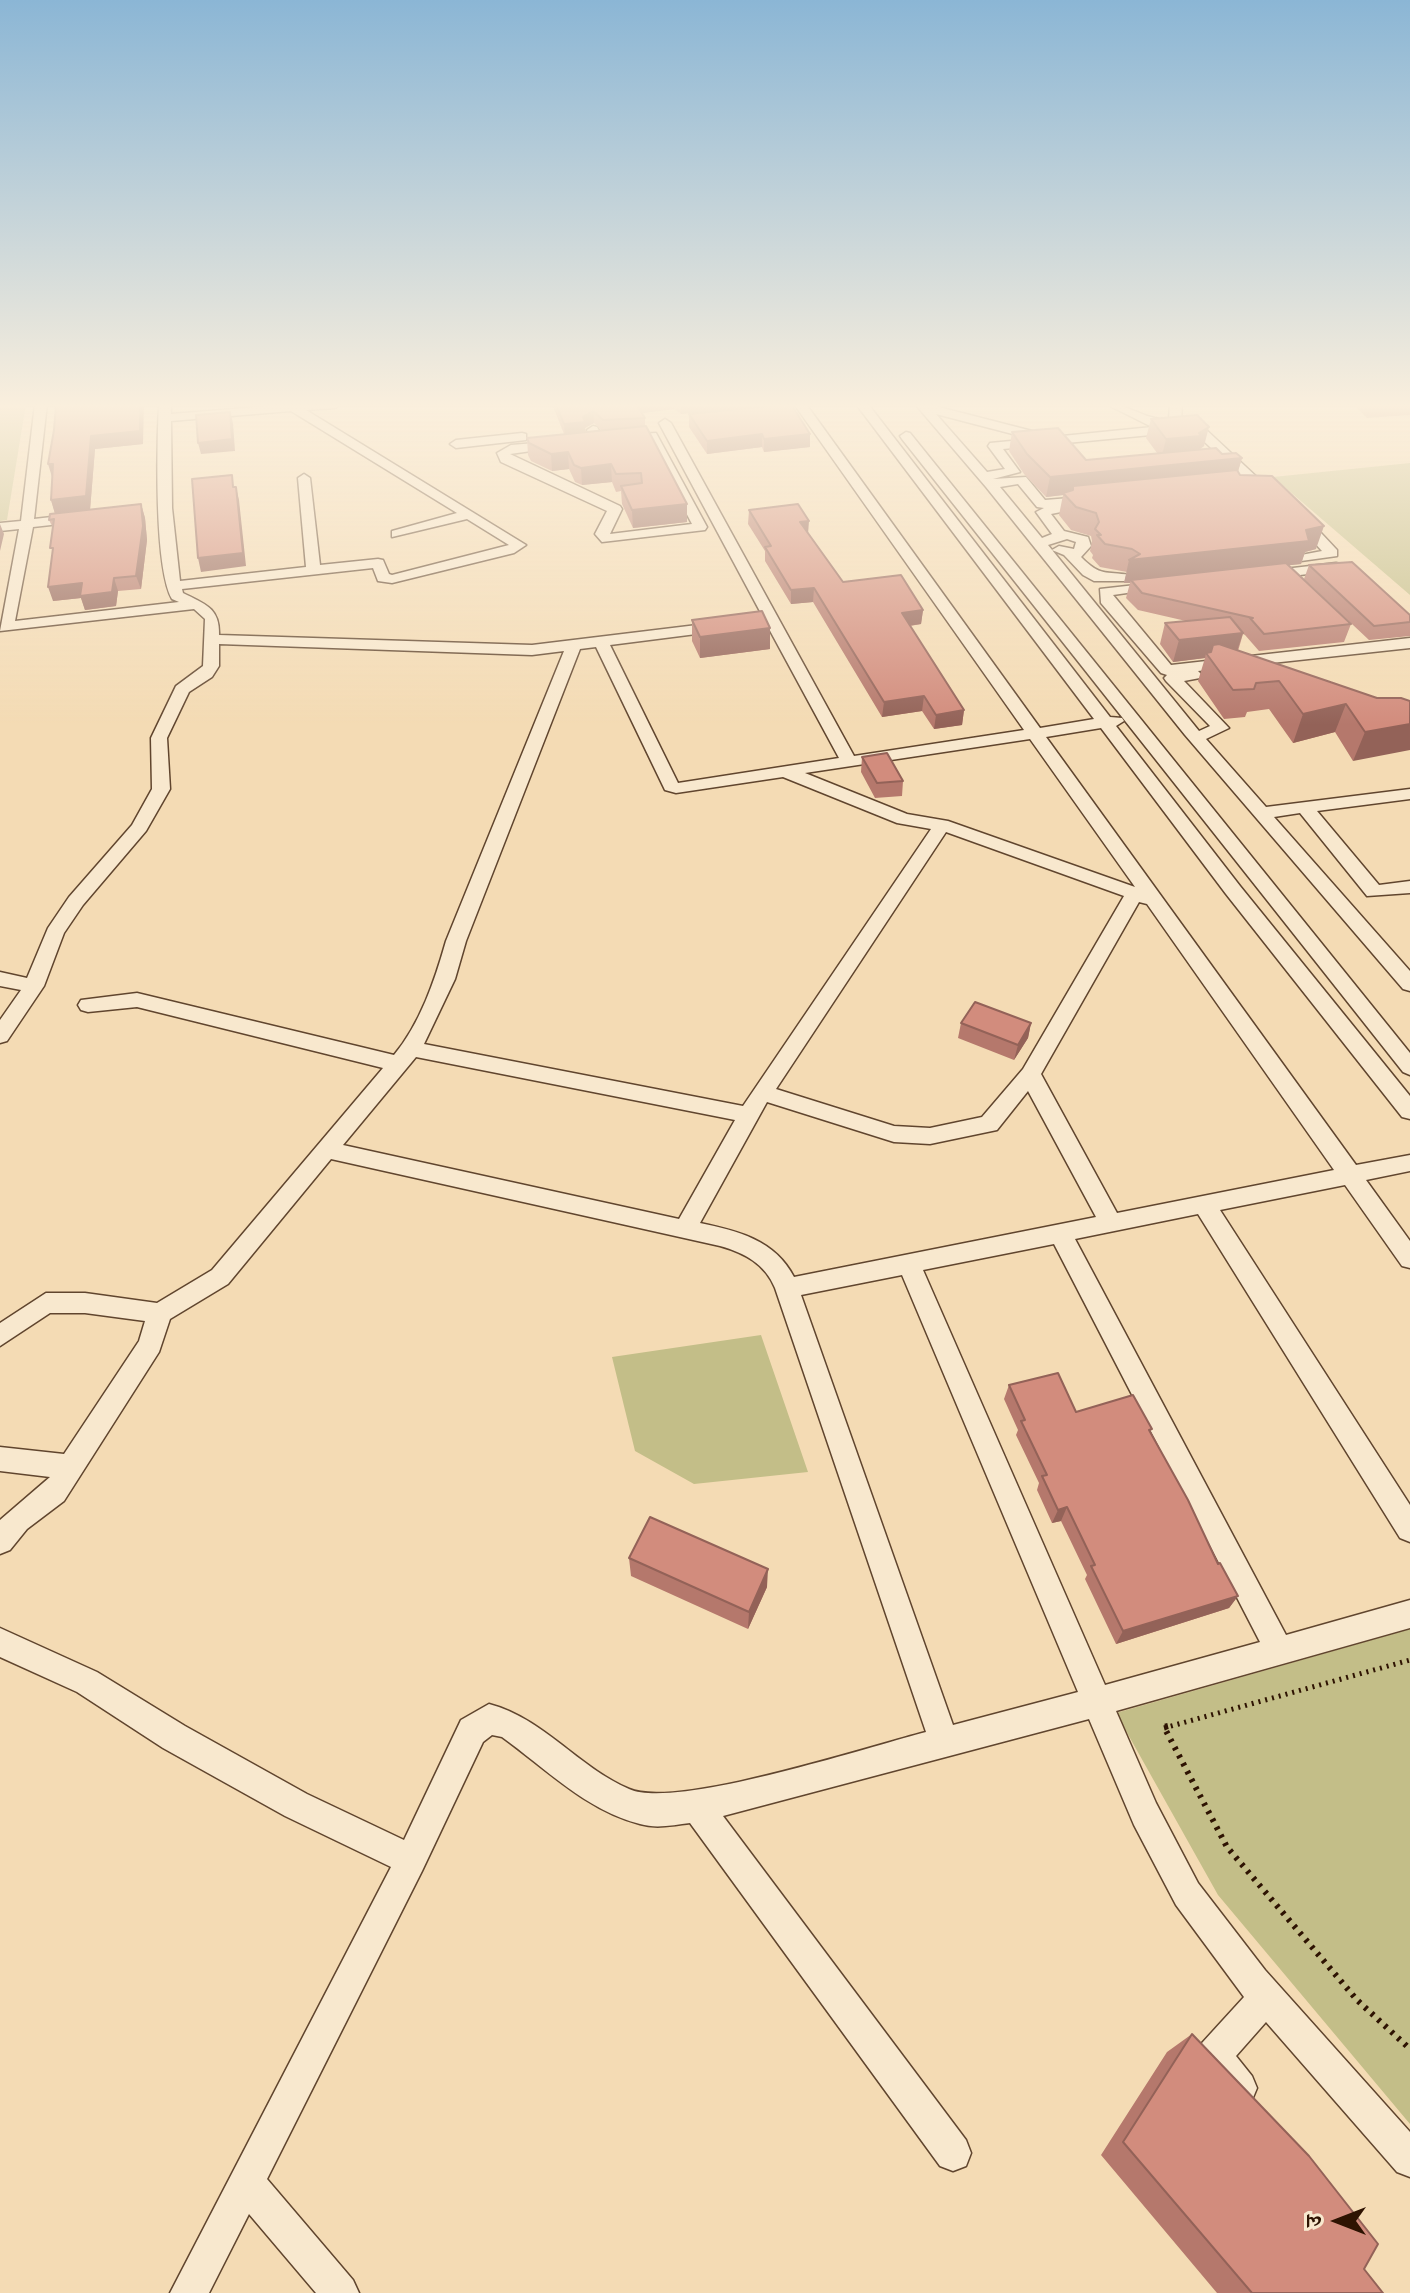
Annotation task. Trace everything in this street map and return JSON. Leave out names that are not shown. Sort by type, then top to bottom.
[{"type":"street","points":[[29,511],[3,627],[194,605]]},
{"type":"street","points":[[0,1036],[34,986],[55,932],[76,901],[140,827],[161,789],[159,738],[182,689],[206,674],[211,666],[213,639],[209,613],[177,596],[173,586],[165,511]]},
{"type":"street","points":[[307,511],[313,571]]},
{"type":"street","points":[[173,586],[378,563],[383,578],[392,579],[519,545],[464,511]]},
{"type":"street","points":[[614,511],[602,534],[607,539],[721,525]]},
{"type":"street","points":[[692,511],[700,527]]},
{"type":"street","points":[[714,511],[848,760]]},
{"type":"street","points":[[873,511],[1034,733],[1144,897],[1410,1259]]},
{"type":"street","points":[[944,511],[1233,890],[1410,1111]]},
{"type":"street","points":[[965,511],[1410,1067]]},
{"type":"street","points":[[1012,511],[1196,737],[1410,984]]},
{"type":"street","points":[[1041,546],[1069,553],[1082,551],[1083,540],[1059,534],[1044,511]]},
{"type":"street","points":[[1292,511],[1332,553],[1258,570],[1292,578],[1336,567],[1352,569]]},
{"type":"street","points":[[397,534],[469,514]]},
{"type":"street","points":[[0,527],[88,517]]},
{"type":"street","points":[[1041,546],[1059,534]]},
{"type":"street","points":[[1069,553],[1100,580],[1169,579],[1105,592],[1106,600],[1143,638],[1167,670],[1249,654],[1358,642],[1410,643]]},
{"type":"street","points":[[213,639],[532,650],[773,620]]},
{"type":"street","points":[[1103,623],[1125,620]]},
{"type":"street","points":[[1118,642],[1143,638]]},
{"type":"street","points":[[601,642],[671,786],[680,788],[781,770],[1130,719]]},
{"type":"street","points":[[0,1336],[46,1303],[85,1303],[160,1313],[220,1277],[405,1057],[445,979],[456,941],[574,645]]},
{"type":"street","points":[[1196,737],[1221,728],[1172,678],[1410,653]]},
{"type":"street","points":[[1223,671],[1243,680]]},
{"type":"street","points":[[1100,681],[1146,677]]},
{"type":"street","points":[[781,770],[903,819],[942,825],[1144,897]]},
{"type":"street","points":[[1261,813],[1410,794]]},
{"type":"street","points":[[1303,806],[1374,892],[1410,887]]},
{"type":"street","points":[[685,1229],[762,1092],[942,825]]},
{"type":"street","points":[[762,1092],[894,1134],[930,1136],[989,1124],[1030,1074],[1144,897]]},
{"type":"street","points":[[0,979],[34,986]]},
{"type":"street","points":[[88,1005],[137,1000],[405,1057],[749,1115]]},
{"type":"street","points":[[1030,1074],[1111,1223]]},
{"type":"street","points":[[326,1150],[685,1229],[754,1250],[774,1265],[787,1288],[944,1742]]},
{"type":"street","points":[[787,1288],[1410,1163]]},
{"type":"street","points":[[1205,1206],[1410,1529]]},
{"type":"street","points":[[1061,1234],[1279,1650]]},
{"type":"street","points":[[909,1264],[1145,1814],[1187,1894],[1266,1997],[1410,2159]]},
{"type":"street","points":[[0,1541],[17,1520],[55,1492],[150,1345],[160,1313]]},
{"type":"street","points":[[0,1459],[70,1467]]},
{"type":"street","points":[[189,2293],[411,1860],[472,1731],[489,1719],[509,1724],[614,1800],[642,1810],[697,1807],[1097,1702],[1410,1614]]},
{"type":"street","points":[[4,1654],[87,1682],[174,1737],[282,1797],[411,1860]]},
{"type":"street","points":[[697,1807],[953,2153]]},
{"type":"street","points":[[1263,2117],[1210,2061],[1266,1997]]},
{"type":"street","points":[[245,2181],[340,2293]]},
{"type":"path","points":[[1410,1660],[1164,1727],[1227,1847],[1357,2000],[1410,2049]]},
{"type":"shaded area","points":[[0,511],[8,511],[7,520],[0,521]]},
{"type":"shaded area","points":[[1312,511],[1410,511],[1410,595]]},
{"type":"shaded area","points":[[761,1335],[808,1472],[694,1484],[635,1451],[612,1357]]},
{"type":"shaded area","points":[[1410,1629],[1410,2124],[1218,1895],[1116,1713]]},
{"type":"building","points":[[142,511],[143,526],[136,576],[114,578],[112,592],[80,596],[82,583],[48,587],[54,519],[49,520],[50,514]]},
{"type":"building","points":[[194,511],[239,511],[243,553],[198,558]]},
{"type":"building","points":[[750,511],[803,511],[809,521],[800,522],[843,582],[901,575],[923,610],[902,613],[964,710],[936,715],[924,696],[884,702],[814,588],[791,590],[765,547],[771,546]]},
{"type":"building","points":[[1089,511],[1308,511],[1324,526],[1306,530],[1309,541],[1129,560],[1140,554],[1132,549],[1105,544],[1095,529],[1099,522],[1096,513]]},
{"type":"building","points":[[1352,562],[1410,615],[1410,622],[1374,626],[1309,565]]},
{"type":"building","points":[[1286,563],[1351,624],[1264,634],[1250,618],[1253,618],[1142,593],[1131,580]]},
{"type":"building","points":[[762,611],[770,628],[700,637],[692,620]]},
{"type":"building","points":[[1230,617],[1243,633],[1179,640],[1165,623]]},
{"type":"building","points":[[1219,644],[1377,698],[1410,701],[1410,724],[1365,732],[1346,704],[1303,714],[1279,681],[1256,683],[1254,689],[1233,690],[1206,653],[1211,652],[1213,645]]},
{"type":"building","points":[[887,753],[903,781],[877,783],[862,757]]},
{"type":"building","points":[[975,1002],[1031,1023],[1018,1045],[961,1023]]},
{"type":"building","points":[[1058,1373],[1076,1412],[1133,1395],[1218,1564],[1238,1596],[1123,1631],[1091,1566],[1095,1565],[1067,1507],[1058,1510],[1042,1476],[1047,1475],[1021,1421],[1025,1420],[1009,1385]]},
{"type":"building","points":[[650,1517],[768,1569],[749,1612],[629,1558]]},
{"type":"building","points":[[1192,2034],[1309,2156],[1378,2244],[1364,2269],[1383,2293],[1252,2293],[1123,2142]]}]
